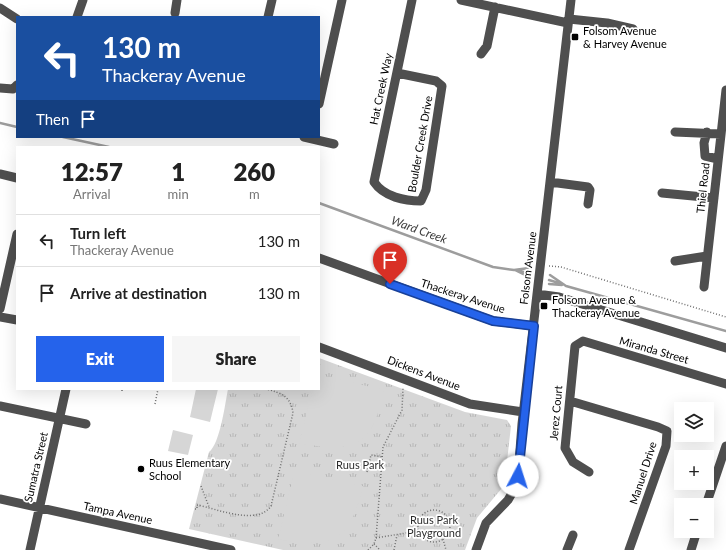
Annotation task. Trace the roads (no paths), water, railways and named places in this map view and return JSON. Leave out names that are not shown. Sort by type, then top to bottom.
[{"type":"street","points":[[77,16],[83,0]]},
{"type":"street","points":[[174,13],[177,0]]},
{"type":"street","points":[[268,16],[272,0]]},
{"type":"street","points":[[320,99],[342,0]]},
{"type":"street","name":"Hat Creek Way","points":[[374,182],[412,0]]},
{"type":"street","points":[[461,0],[490,4],[568,21],[607,23],[633,29]]},
{"type":"street","name":"Folsom Avenue","points":[[476,550],[486,523],[508,500],[515,488],[518,476],[523,412],[571,0]]},
{"type":"street","points":[[481,54],[487,46],[490,4]]},
{"type":"street","points":[[0,8],[16,18]]},
{"type":"street","name":"Boulder Creek Drive","points":[[374,182],[379,190],[407,201],[421,201],[426,190],[442,86],[436,81],[397,73]]},
{"type":"street","points":[[0,88],[15,87]]},
{"type":"street","name":"Thiel Road","points":[[704,288],[714,198],[722,170],[718,159],[726,90]]},
{"type":"street","points":[[675,132],[707,132],[721,134]]},
{"type":"street","points":[[707,132],[704,143],[705,156],[718,159]]},
{"type":"street","points":[[309,138],[334,144]]},
{"type":"street","points":[[0,174],[16,178]]},
{"type":"street","points":[[550,182],[588,187],[590,190],[588,204]]},
{"type":"street","points":[[662,193],[714,198]]},
{"type":"street","points":[[0,309],[16,238]]},
{"type":"street","points":[[675,261],[707,256]]},
{"type":"street","name":"Thackeray Avenue","points":[[320,258],[493,321],[534,326]]},
{"type":"street","points":[[537,294],[559,297],[726,348]]},
{"type":"street","points":[[0,317],[16,320]]},
{"type":"street","name":"Miranda Street","points":[[575,346],[583,341],[726,384]]},
{"type":"street","name":"Jerez Court","points":[[575,346],[565,448],[573,462],[589,472]]},
{"type":"street","name":"Dickens Avenue","points":[[320,347],[470,404],[523,412]]},
{"type":"street","name":"Sumatra Street","points":[[30,550],[66,390]]},
{"type":"street","name":"Manuel Drive","points":[[570,401],[658,426],[667,431],[666,446],[629,550]]},
{"type":"street","points":[[0,406],[86,424]]},
{"type":"street","points":[[708,498],[726,446]]},
{"type":"street","name":"Tampa Avenue","points":[[0,499],[231,550]]},
{"type":"street","points":[[567,550],[573,535]]},
{"type":"street","points":[[691,550],[695,538]]},
{"type":"waterway","name":"Ward Creek","points":[[0,123],[16,127]]},
{"type":"waterway","name":"Ward Creek","points":[[68,138],[104,146]]},
{"type":"waterway","name":"Ward Creek","points":[[320,203],[493,267],[514,270],[529,268]]},
{"type":"waterway","name":"Ward Creek","points":[[515,270],[529,277]]},
{"type":"waterway","name":"Ward Creek","points":[[519,271],[529,273]]},
{"type":"waterway","name":"Ward Creek","points":[[550,275],[566,286],[726,331]]},
{"type":"waterway","name":"Ward Creek","points":[[549,280],[562,284]]},
{"type":"waterway","name":"Ward Creek","points":[[549,284],[562,285]]},
{"type":"place","name":"Folsom Avenue & Harvey Avenue","points":[[575,37]]},
{"type":"place","name":"Folsom Avenue & Thackeray Avenue","points":[[544,306]]},
{"type":"place","name":"Ruus Elementary School","points":[[141,469]]},
{"type":"park label","name":"Ruus Park","points":[[360,465]]},
{"type":"park label","name":"Ruus Park Playground","points":[[434,526]]}]
